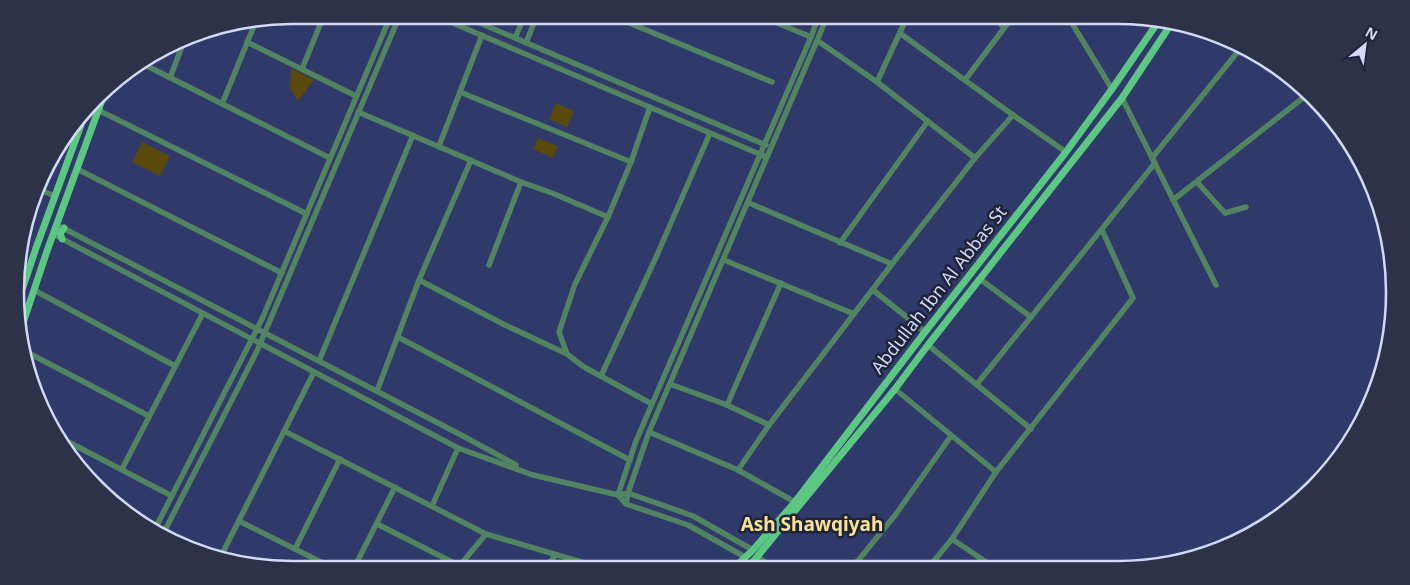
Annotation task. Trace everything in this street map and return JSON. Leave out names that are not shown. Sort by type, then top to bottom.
[{"type":"main road","name":"Abdullah Ibn Al Abbas St","points":[[742,561],[795,502],[1066,152],[1155,26]]},
{"type":"main road","name":"Abdullah Ibn Al Abbas St","points":[[754,561],[895,389],[1122,98],[1168,29]]},
{"type":"main road","points":[[25,318],[56,224],[100,104]]},
{"type":"main road","points":[[24,284],[78,130]]},
{"type":"main road","points":[[62,239],[60,233],[64,228]]},
{"type":"street","points":[[302,69],[320,24]]},
{"type":"street","points":[[157,525],[258,329],[386,24]]},
{"type":"street","points":[[165,529],[260,343],[396,24]]},
{"type":"street","points":[[456,24],[768,157]]},
{"type":"street","points":[[482,24],[772,148]]},
{"type":"street","points":[[515,38],[521,24]]},
{"type":"street","points":[[526,43],[533,24]]},
{"type":"street","points":[[632,24],[772,82]]},
{"type":"street","points":[[779,24],[810,37]]},
{"type":"street","points":[[618,495],[636,441],[815,24]]},
{"type":"street","points":[[626,504],[649,432],[824,24]]},
{"type":"street","points":[[877,82],[904,24]]},
{"type":"street","points":[[1001,24],[1004,28]]},
{"type":"street","points":[[965,80],[1007,24]]},
{"type":"street","points":[[1072,24],[1112,89]]},
{"type":"street","points":[[222,104],[254,27]]},
{"type":"street","points":[[900,34],[1066,152]]},
{"type":"street","points":[[439,146],[482,35]]},
{"type":"street","points":[[818,40],[877,82],[975,158]]},
{"type":"street","points":[[248,42],[356,96]]},
{"type":"street","points":[[170,78],[181,48]]},
{"type":"street","points":[[977,384],[1102,230],[1238,52]]},
{"type":"street","points":[[147,66],[330,158]]},
{"type":"street","points":[[460,92],[631,162]]},
{"type":"street","points":[[1122,98],[1216,285]]},
{"type":"street","points":[[1173,200],[1303,98]]},
{"type":"street","points":[[566,354],[559,332],[575,284],[608,217],[631,162],[650,107]]},
{"type":"street","points":[[98,110],[307,214]]},
{"type":"street","points":[[358,112],[608,217]]},
{"type":"street","points":[[738,470],[768,425],[892,264],[975,158],[1013,115]]},
{"type":"street","points":[[840,243],[928,121]]},
{"type":"street","points":[[601,376],[657,255],[710,133]]},
{"type":"street","points":[[319,362],[413,135]]},
{"type":"street","points":[[377,392],[420,280],[471,160]]},
{"type":"street","points":[[77,168],[282,273]]},
{"type":"street","points":[[489,265],[521,182]]},
{"type":"street","points":[[1197,182],[1225,213],[1246,207]]},
{"type":"street","points":[[43,191],[55,196]]},
{"type":"street","points":[[749,203],[892,264]]},
{"type":"street","points":[[56,224],[533,475]]},
{"type":"street","points":[[934,561],[952,539],[996,472],[1133,298],[1102,230]]},
{"type":"street","points":[[53,234],[458,448],[533,475],[618,495],[628,493],[693,516],[753,550]]},
{"type":"street","points":[[724,260],[854,314]]},
{"type":"street","points":[[25,267],[29,268]]},
{"type":"street","points":[[980,279],[1031,317]]},
{"type":"street","points":[[420,280],[505,325],[566,354],[584,367],[652,404]]},
{"type":"street","points":[[727,405],[781,283]]},
{"type":"street","points":[[34,290],[175,366]]},
{"type":"street","points":[[873,290],[925,332]]},
{"type":"street","points":[[122,469],[202,313]]},
{"type":"street","points":[[398,337],[630,460]]},
{"type":"street","points":[[928,345],[1031,429]]},
{"type":"street","points":[[31,355],[150,416]]},
{"type":"street","points":[[223,552],[314,372]]},
{"type":"street","points":[[670,384],[727,405],[768,425]]},
{"type":"street","points":[[895,389],[996,472]]},
{"type":"street","points":[[284,431],[486,534],[577,561]]},
{"type":"street","points":[[649,432],[738,470],[795,502]]},
{"type":"street","points":[[858,561],[896,514],[951,436]]},
{"type":"street","points":[[69,442],[172,496]]},
{"type":"street","points":[[432,506],[458,448]]},
{"type":"street","points":[[295,549],[340,459]]},
{"type":"street","points":[[358,561],[395,488]]},
{"type":"street","points":[[618,495],[626,504],[688,526],[746,557]]},
{"type":"street","points":[[239,521],[319,561]]},
{"type":"street","points":[[376,524],[445,561]]},
{"type":"street","points":[[464,561],[486,534]]},
{"type":"street","points":[[952,539],[985,561]]},
{"type":"street","points":[[550,561],[556,555]]},
{"type":"street","points":[[758,557],[763,561]]},
{"type":"shaded area","points":[[291,68],[314,80],[298,101],[290,88]]},
{"type":"shaded area","points":[[556,103],[574,111],[567,127],[549,119]]},
{"type":"shaded area","points":[[538,138],[558,146],[553,158],[533,149]]},
{"type":"shaded area","points":[[142,142],[170,156],[160,176],[132,162]]},
{"type":"district","name":"Ash Shawqiyah","points":[[812,524]]}]
